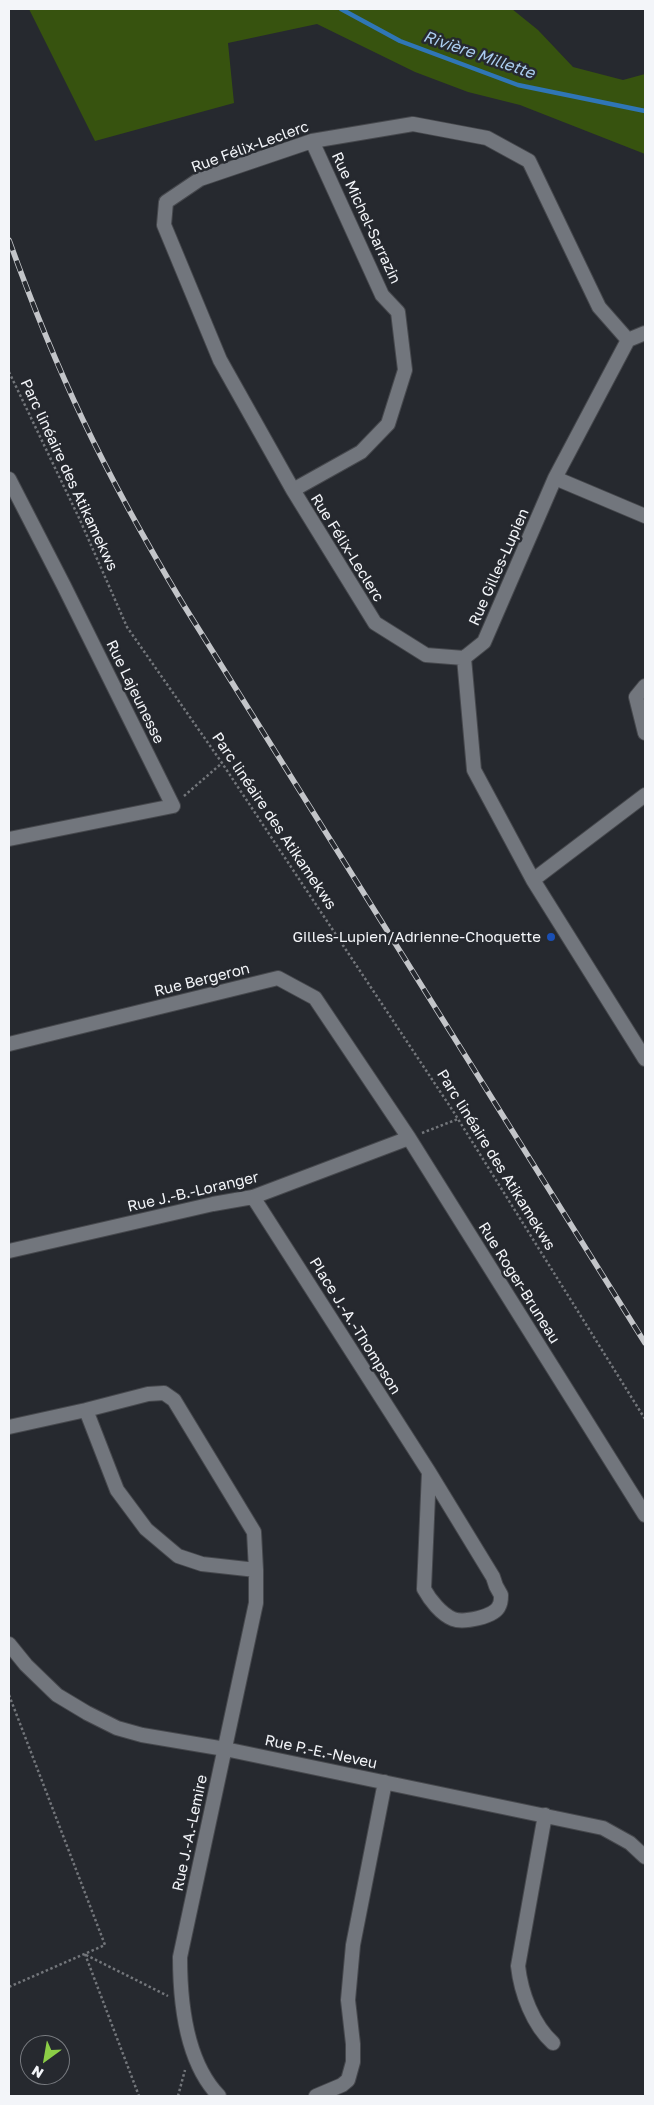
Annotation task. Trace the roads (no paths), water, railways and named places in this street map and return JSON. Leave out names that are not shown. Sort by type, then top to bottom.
[{"type":"street","name":"Rue Félix-Leclerc","points":[[464,658],[426,655],[375,623],[293,490],[220,360],[164,225],[166,202],[200,179],[312,141],[413,124],[487,138],[529,161],[599,307],[628,340]]},
{"type":"street","name":"Rue Michel-Sarrazin","points":[[293,490],[362,452],[388,424],[405,370],[398,312],[382,295],[312,141]]},
{"type":"street","points":[[628,340],[645,333]]},
{"type":"street","name":"Rue Gilles-Lupien","points":[[464,658],[484,642],[555,478],[628,340]]},
{"type":"street","points":[[555,478],[645,516]]},
{"type":"street","name":"Rue Lajeunesse","points":[[9,479],[173,806],[9,839]]},
{"type":"street","points":[[464,658],[474,770],[533,880],[645,1059]]},
{"type":"street","points":[[645,686],[636,697],[645,733]]},
{"type":"street","points":[[533,880],[645,795]]},
{"type":"street","name":"Rue Bergeron","points":[[9,1044],[278,978],[316,998],[363,1070]]},
{"type":"street","name":"Rue Roger-Bruneau","points":[[363,1070],[409,1138],[645,1515]]},
{"type":"street","name":"Rue J.-B.-Loranger","points":[[9,1251],[253,1196],[409,1138]]},
{"type":"street","name":"Place J.-A.-Thompson","points":[[253,1196],[429,1472],[493,1577],[501,1595],[499,1606],[493,1613],[483,1618],[455,1620],[444,1613],[424,1589],[429,1472]]},
{"type":"street","name":"Rue J.-A.-Lemire","points":[[9,1426],[86,1410],[148,1394],[164,1393],[174,1400],[254,1532],[256,1603],[180,1957],[182,2002],[192,2044],[209,2086],[219,2096]]},
{"type":"street","points":[[86,1410],[117,1490],[146,1530],[178,1556],[202,1564],[256,1570]]},
{"type":"street","name":"Rue P.-E.-Neveu","points":[[9,1644],[26,1665],[57,1695],[117,1728],[142,1735],[225,1749],[603,1828],[630,1843],[645,1857]]},
{"type":"street","points":[[316,2096],[342,2085],[348,2080],[353,2062],[348,2000],[353,1945],[385,1782]]},
{"type":"street","points":[[545,1815],[518,1966],[528,2006],[545,2036],[554,2043]]},
{"type":"waterway","name":"Rivière Millette","points":[[341,9],[400,41],[518,85],[645,111]]},
{"type":"railway","points":[[9,240],[44,331],[83,420],[156,559],[645,1343]]},
{"type":"place","name":"Gilles-Lupien/Adrienne-Choquette","points":[[551,937]]}]
